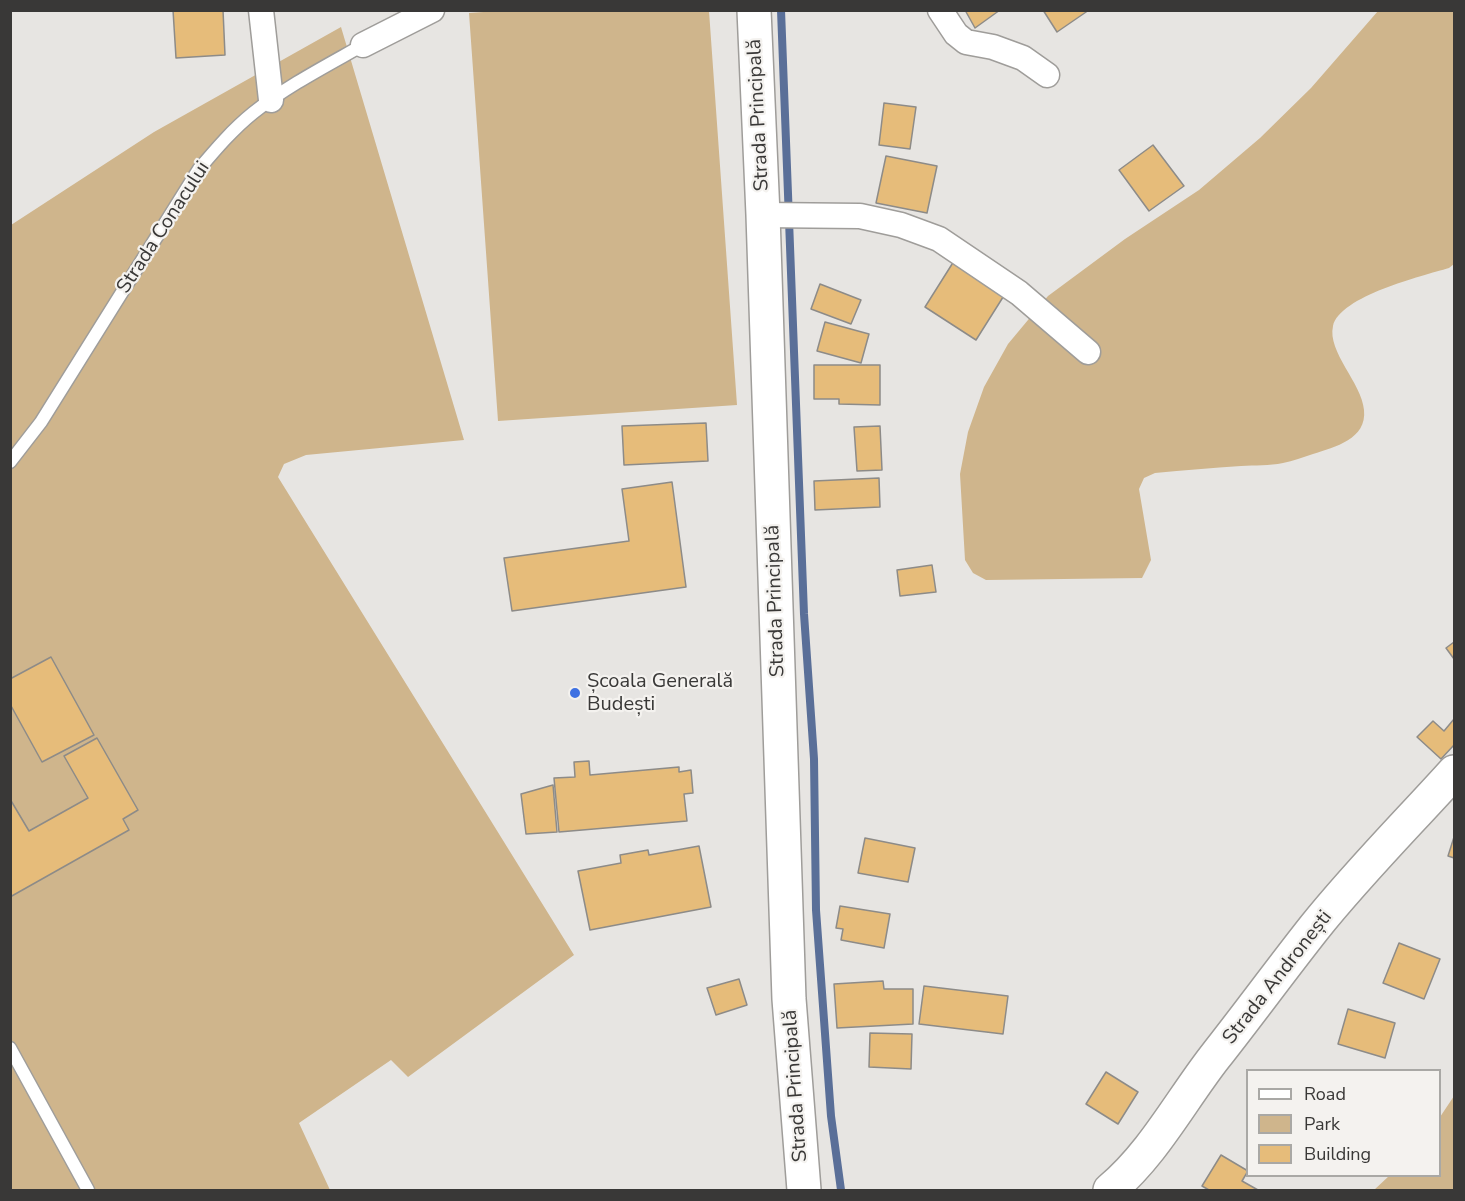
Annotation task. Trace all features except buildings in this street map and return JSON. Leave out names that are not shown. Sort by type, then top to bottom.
[{"type":"main road","name":"Strada Principală","points":[[754,10],[767,215],[789,999],[804,1191]]},
{"type":"main road","name":"Strada Andronești","points":[[1110,1191],[1125,1178],[1159,1135],[1213,1060],[1315,927],[1455,772]]},
{"type":"street","points":[[261,10],[272,100]]},
{"type":"street","name":"Strada Conacului","points":[[363,45],[432,10]]},
{"type":"street","points":[[940,10],[956,34],[966,42],[993,47],[1023,58],[1047,75]]},
{"type":"street","points":[[767,215],[860,216],[901,225],[939,239],[1019,292],[1088,352]]},
{"type":"lane","name":"Strada Conacului","points":[[10,462],[24,447],[41,422],[199,169],[252,113],[363,45]]},
{"type":"lane","points":[[10,1048],[88,1191]]},
{"type":"green space","points":[[512,10],[709,11],[737,405],[498,421],[469,13]]},
{"type":"green space","points":[[1378,11],[1454,11],[1454,264],[1449,268],[1384,289],[1350,305],[1339,315],[1333,326],[1335,346],[1362,400],[1364,410],[1364,420],[1355,435],[1340,445],[1287,462],[1155,473],[1144,478],[1139,489],[1151,560],[1142,578],[986,580],[973,573],[965,560],[960,474],[968,432],[984,387],[1008,344],[1048,296],[1125,239],[1199,190],[1260,138],[1311,88]]},
{"type":"green space","points":[[341,27],[464,440],[306,455],[284,464],[278,477],[574,955],[408,1077],[391,1060],[299,1123],[330,1190],[11,1190],[11,225],[154,132]]},
{"type":"green space","points":[[1454,1096],[1454,1190],[1374,1190],[1388,1177],[1441,1177],[1441,1116]]},
{"type":"waterway","points":[[781,10],[804,614],[814,759],[816,910],[831,1116],[841,1190]]},
{"type":"place","name":"Școala Generală Budești","points":[[575,693]]}]
